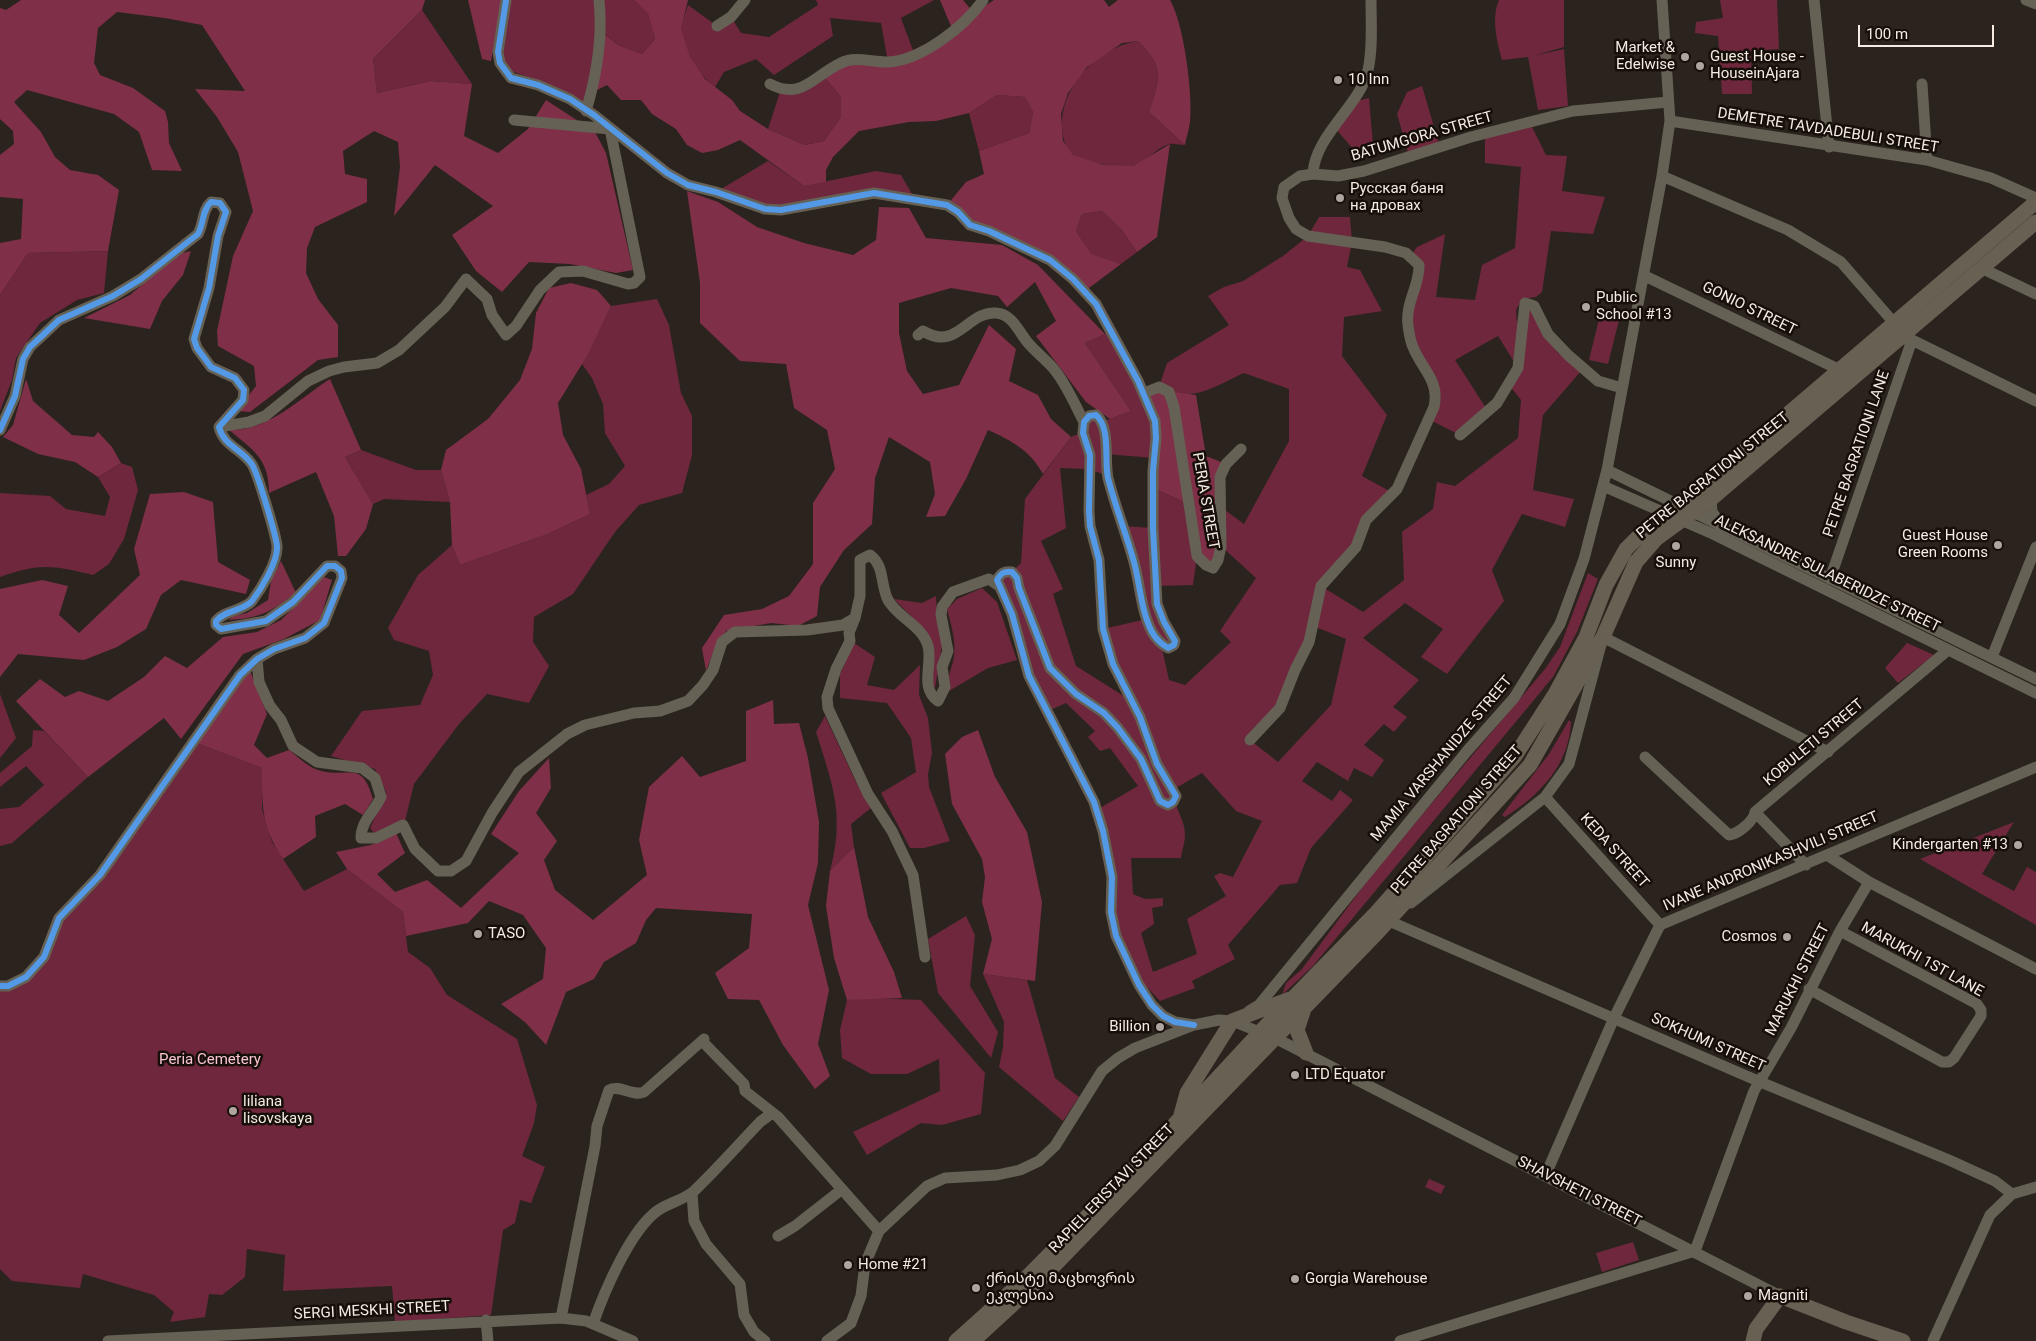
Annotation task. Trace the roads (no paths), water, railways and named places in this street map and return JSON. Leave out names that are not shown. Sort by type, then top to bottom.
[{"type":"main road","name":"PETRE BAGRATIONI STREET","points":[[1275,1038],[1301,1001],[1376,913],[1516,756],[1586,637],[1606,585],[1626,549],[1648,527],[1706,484],[1840,370],[1902,334],[2036,200]]},
{"type":"main road","name":"PETRE BAGRATIONI STREET","points":[[1261,1031],[1301,1001],[1389,921],[1530,765],[1602,637],[1636,562],[1656,539],[1711,499],[1902,334],[2036,222]]},
{"type":"main road","points":[[1181,1116],[1187,1094],[1232,1021],[1301,1001],[1298,1030],[1306,1053]]},
{"type":"main road","name":"RAPIEL ERISTAVI STREET","points":[[956,1341],[1025,1279],[1119,1184],[1261,1031]]},
{"type":"main road","name":"RAPIEL ERISTAVI STREET","points":[[972,1341],[1047,1273],[1275,1038]]},
{"type":"main road","points":[[1753,1341],[1756,1329],[1780,1296]]},
{"type":"main road","name":"SHAVSHETI STREET","points":[[1780,1296],[1846,1322],[1903,1341]]},
{"type":"street","points":[[506,0],[498,52],[500,63],[511,78],[538,85],[570,99],[668,173],[688,185],[716,192],[765,210],[781,210],[874,194],[947,205],[958,212],[970,225],[990,231],[1050,260],[1073,279],[1096,304],[1144,393],[1155,421],[1153,528],[1157,595],[1160,614],[1175,641],[1174,645],[1168,648],[1160,644],[1152,633],[1147,619],[1134,561],[1108,476],[1101,420],[1096,415],[1089,416],[1084,422],[1083,432],[1090,455],[1090,526],[1099,560],[1103,629],[1113,664],[1140,717],[1157,764],[1174,789],[1176,796],[1173,802],[1168,805],[1160,801],[1141,759],[1104,713],[1076,694],[1050,668],[1018,588],[1017,578],[1012,572],[1006,571],[1000,574],[998,580],[1012,614],[1029,676],[1094,802],[1103,831],[1112,877],[1111,912],[1116,936],[1138,985],[1152,1005],[1163,1016],[1175,1022],[1194,1025]]},
{"type":"street","points":[[586,111],[596,74],[599,50],[599,0]]},
{"type":"street","points":[[717,26],[731,16],[745,0]]},
{"type":"street","points":[[770,84],[780,89],[803,88],[842,62],[857,60],[888,62],[915,56],[953,31],[974,13],[983,0]]},
{"type":"street","points":[[1250,740],[1280,708],[1295,670],[1309,642],[1321,586],[1356,547],[1366,520],[1397,489],[1434,407],[1437,394],[1429,373],[1413,348],[1408,323],[1408,304],[1419,273],[1419,265],[1406,253],[1385,247],[1308,236],[1292,224],[1282,198],[1284,187],[1292,180],[1313,174],[1313,165],[1335,123],[1356,95],[1368,71],[1371,0]]},
{"type":"street","name":"MAMIA VARSHANIDZE STREET","points":[[1232,1021],[1259,1004],[1468,750],[1514,698],[1542,657],[1560,624],[1584,558],[1607,470],[1645,276],[1662,176],[1670,121],[1662,0]]},
{"type":"street","points":[[1814,0],[1829,147]]},
{"type":"street","points":[[2026,0],[2036,4]]},
{"type":"street","points":[[1922,84],[1927,160]]},
{"type":"street","name":"BATUMGORA STREET","points":[[1313,174],[1338,176],[1364,171],[1471,137],[1573,111],[1668,102]]},
{"type":"street","points":[[514,120],[610,129]]},
{"type":"street","name":"DEMETRE TAVDADEBULI STREET","points":[[1670,121],[1829,147],[1927,160],[1992,178],[2036,200]]},
{"type":"street","points":[[220,427],[249,422],[265,416],[308,382],[329,371],[344,366],[377,363],[399,350],[445,307],[466,279],[487,299],[492,315],[506,335],[516,326],[540,290],[559,272],[583,271],[628,284],[634,283],[640,277],[610,129]]},
{"type":"street","points":[[1662,176],[1788,230],[1841,262],[1902,334],[2036,401]]},
{"type":"street","points":[[0,430],[15,396],[23,359],[30,347],[59,320],[112,296],[141,279],[198,234],[202,227],[206,207],[211,202],[216,201],[224,206],[226,212],[218,236],[209,288],[194,339],[211,367],[235,378],[244,390],[243,400],[220,427]]},
{"type":"street","points":[[1981,268],[2036,294]]},
{"type":"street","name":"GONIO STREET","points":[[1645,276],[1840,370]]},
{"type":"street","points":[[1460,435],[1497,403],[1518,368],[1525,303],[1534,306],[1548,334],[1598,381],[1622,388]]},
{"type":"street","points":[[918,334],[923,331],[931,335],[951,336],[982,316],[996,313],[1005,316],[1012,320],[1027,342],[1054,369],[1084,422]]},
{"type":"street","name":"PETRE BAGRATIONI LANE","points":[[1830,578],[1902,334]]},
{"type":"street","name":"PERIA STREET","points":[[1144,393],[1159,387],[1169,392],[1174,407],[1197,556],[1206,566],[1213,568],[1218,560],[1221,546],[1220,477],[1226,464],[1241,449]]},
{"type":"street","points":[[0,986],[8,986],[26,977],[44,957],[59,918],[66,908],[100,875],[240,675],[257,659],[274,649],[305,638],[324,623],[342,578],[341,571],[335,566],[327,566],[293,602],[266,621],[221,629],[216,625],[216,621],[221,615],[250,603],[270,574],[277,548],[259,478],[251,463],[222,437],[220,427]]},
{"type":"street","name":"ALEKSANDRE SULABERIDZE STREET","points":[[1607,470],[1671,510]]},
{"type":"street","name":"ALEKSANDRE SULABERIDZE STREET","points":[[1603,486],[1686,517],[2036,693]]},
{"type":"street","points":[[1711,499],[1712,512],[1723,528]]},
{"type":"street","name":"ALEKSANDRE SULABERIDZE STREET","points":[[1686,517],[1723,528],[2036,679]]},
{"type":"street","points":[[1992,657],[2036,547]]},
{"type":"street","points":[[925,957],[913,875],[892,830],[868,794],[828,708],[827,696],[836,669],[850,641],[849,633],[860,596],[860,560],[870,555],[878,561],[888,600],[920,631],[928,647],[927,684],[934,698],[938,700],[945,687],[942,667],[948,651],[941,615],[942,607],[953,592],[989,578],[999,586]]},
{"type":"street","points":[[257,659],[260,682],[270,706],[282,720],[293,746],[317,762],[362,768],[375,778],[381,797],[376,809],[361,826],[361,838],[376,838],[403,825],[415,849],[438,871],[451,871],[466,861],[492,813],[519,772],[567,734],[585,725],[634,713],[660,711],[688,701],[703,685],[713,670],[722,642],[735,632],[807,630],[843,625],[855,618]]},
{"type":"street","points":[[1602,637],[1828,752]]},
{"type":"street","name":"PETRE BAGRATIONI STREET","points":[[1389,921],[1545,798],[1568,764],[1602,637]]},
{"type":"street","name":"KOBULETI STREET","points":[[1645,757],[1729,836],[1735,834],[1754,817],[1755,812],[1948,650]]},
{"type":"street","name":"IVANE ANDRONIKASHVILI STREET","points":[[1546,1174],[1614,1018],[1660,925],[2036,767]]},
{"type":"street","name":"KEDA STREET","points":[[1545,798],[1660,925]]},
{"type":"street","points":[[1755,812],[1806,865]]},
{"type":"street","points":[[1827,856],[1869,882],[2036,969]]},
{"type":"street","name":"MARUKHI STREET","points":[[1695,1251],[1758,1081],[1791,1028],[1809,989],[1869,882]]},
{"type":"street","name":"SOKHUMI STREET","points":[[1389,921],[1758,1081],[1950,1160],[1995,1181],[2012,1194]]},
{"type":"street","name":"MARUKHI 1ST LANE","points":[[1809,989],[1942,1062],[1949,1062],[1954,1058],[1980,1016],[1981,1010],[1977,1004],[1840,931]]},
{"type":"street","points":[[827,1341],[851,1323],[861,1296],[865,1264],[879,1231],[927,1186],[945,1178],[996,1175],[1020,1170],[1039,1161],[1055,1146],[1102,1071],[1118,1058],[1135,1048],[1194,1025],[1219,1020],[1232,1021],[1261,1031]]},
{"type":"street","name":"SHAVSHETI STREET","points":[[1261,1031],[1546,1174],[1780,1296]]},
{"type":"street","points":[[561,1318],[595,1146],[597,1126],[609,1090],[615,1088],[634,1094],[644,1092],[703,1040],[744,1084],[744,1091],[772,1112],[879,1231]]},
{"type":"street","points":[[593,1324],[600,1304],[635,1236],[656,1211],[692,1193],[760,1122],[772,1112]]},
{"type":"street","points":[[1933,1341],[1990,1216],[2012,1194],[2036,1187]]},
{"type":"street","points":[[778,1236],[795,1226],[841,1190]]},
{"type":"street","points":[[692,1193],[694,1221],[706,1244],[740,1284],[744,1316],[754,1332],[765,1341]]},
{"type":"street","points":[[1400,1341],[1695,1251]]},
{"type":"street","name":"SERGI MESKHI STREET","points":[[108,1341],[486,1320],[561,1318],[593,1324],[633,1341]]},
{"type":"street","points":[[486,1320],[488,1341]]},
{"type":"place","name":"Market & Edelwise","points":[[1685,57]]},
{"type":"place","name":"Guest House - HouseinAjara","points":[[1700,66]]},
{"type":"place","name":"10 Inn","points":[[1338,80]]},
{"type":"place","name":"Русская баня на дровах","points":[[1340,198]]},
{"type":"place","name":"Public School #13","points":[[1586,307]]},
{"type":"place","name":"Guest House Green Rooms","points":[[1998,545]]},
{"type":"place","name":"Sunny","points":[[1676,546]]},
{"type":"place","name":"Kindergarten #13","points":[[2018,845]]},
{"type":"place","name":"TASO","points":[[478,934]]},
{"type":"place","name":"Cosmos","points":[[1787,937]]},
{"type":"place","name":"Billion","points":[[1160,1027]]},
{"type":"place","name":"LTD Equator","points":[[1295,1075]]},
{"type":"place","name":"liliana lisovskaya","points":[[233,1111]]},
{"type":"place","name":"Home #21","points":[[848,1265]]},
{"type":"place","name":"Gorgia Warehouse","points":[[1295,1279]]},
{"type":"place","name":"ქრისტე მაცხოვრის ეკლესია","points":[[976,1288]]},
{"type":"place","name":"Magniti","points":[[1748,1296]]},
{"type":"park label","name":"Peria Cemetery","points":[[210,1060]]}]
